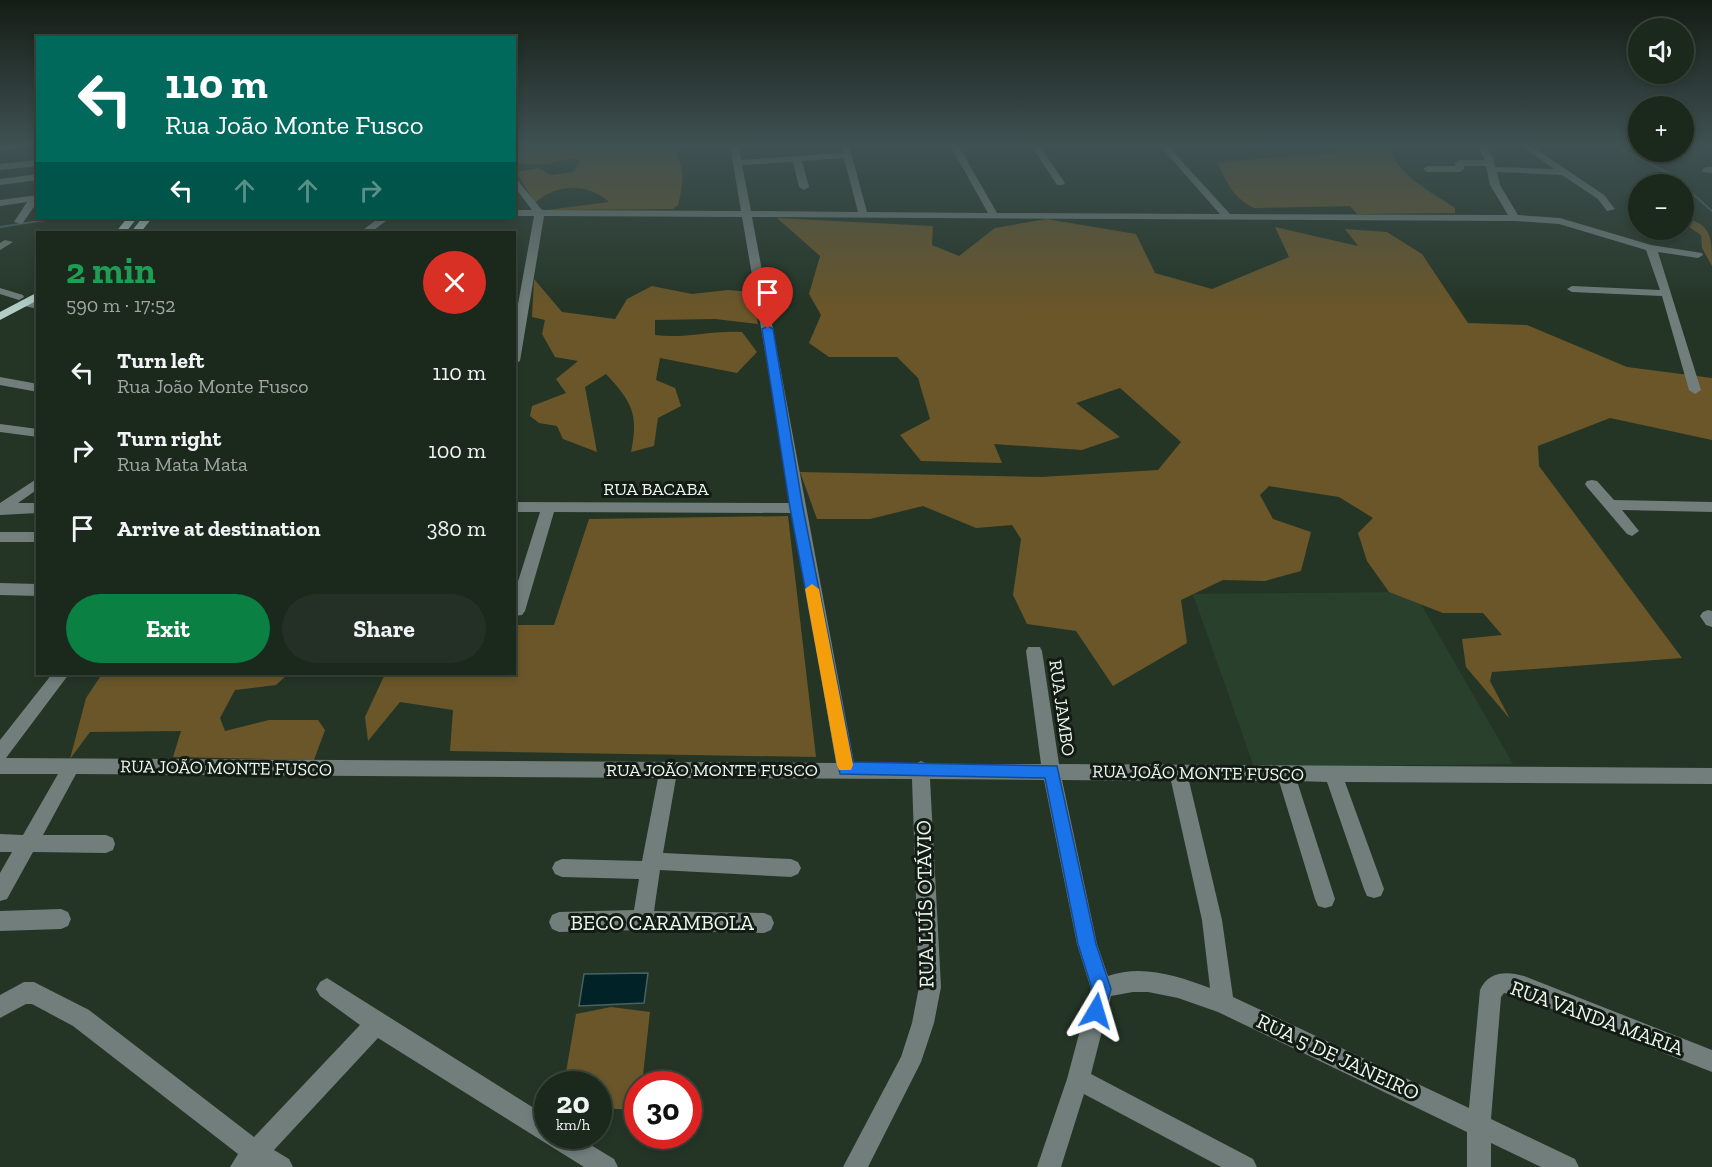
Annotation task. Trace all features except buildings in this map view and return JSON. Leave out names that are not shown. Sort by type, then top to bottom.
[{"type":"main road","points":[[122,231],[131,219]]},
{"type":"main road","points":[[136,231],[146,219]]},
{"type":"main road","points":[[0,317],[36,288]]},
{"type":"main road","points":[[0,308],[36,296]]},
{"type":"street","points":[[0,203],[25,199]]},
{"type":"street","points":[[19,222],[35,199]]},
{"type":"street","points":[[516,350],[539,213],[529,199]]},
{"type":"street","points":[[745,199],[797,508],[846,769]]},
{"type":"street","points":[[860,199],[863,214]]},
{"type":"street","points":[[985,199],[994,215]]},
{"type":"street","points":[[1212,199],[1229,218]]},
{"type":"street","points":[[1504,199],[1515,218]]},
{"type":"street","points":[[1603,199],[1610,210]]},
{"type":"street","points":[[516,213],[1515,218],[1560,221],[1650,248],[1698,255]]},
{"type":"street","points":[[366,231],[384,219]]},
{"type":"street","points":[[1650,248],[1655,255],[1695,390]]},
{"type":"street","points":[[1572,289],[1665,292]]},
{"type":"street","points":[[0,291],[36,305]]},
{"type":"street","points":[[0,381],[36,388]]},
{"type":"street","points":[[0,428],[36,433]]},
{"type":"street","points":[[1,509],[36,483]]},
{"type":"street","points":[[1592,484],[1632,531]]},
{"type":"street","points":[[518,611],[549,506]]},
{"type":"street","points":[[1610,506],[1712,507]]},
{"type":"street","name":"RUA BACABA","points":[[516,507],[797,508]]},
{"type":"street","points":[[1,509],[36,508]]},
{"type":"street","points":[[0,537],[36,537]]},
{"type":"street","points":[[0,589],[36,590]]},
{"type":"street","name":"RUA JAMBO","points":[[1034,651],[1051,771],[1087,944],[1102,989]]},
{"type":"street","points":[[0,753],[60,675]]},
{"type":"street","name":"RUA JOÃO MONTE FUSCO","points":[[0,765],[668,771],[921,769],[1712,776]]},
{"type":"street","points":[[0,892],[71,767]]},
{"type":"street","name":"RUA LUÍS OTÁVIO","points":[[855,1167],[910,1062],[923,1023],[930,987],[921,769]]},
{"type":"street","points":[[642,920],[668,771]]},
{"type":"street","points":[[1178,773],[1212,920],[1223,1003]]},
{"type":"street","points":[[1286,774],[1325,899]]},
{"type":"street","points":[[1333,774],[1374,889]]},
{"type":"street","points":[[0,843],[106,843]]},
{"type":"street","points":[[562,868],[650,866],[791,868]]},
{"type":"street","points":[[0,921],[61,920]]},
{"type":"street","name":"BECO CARAMBOLA","points":[[559,922],[642,920],[764,923]]},
{"type":"street","name":"RUA 5 DE JANEIRO","points":[[1102,989],[1115,982],[1143,980],[1170,984],[1223,1003],[1567,1167]]},
{"type":"street","name":"RUA VANDA MARIA","points":[[1479,1125],[1491,990],[1500,982],[1511,982],[1712,1061]]},
{"type":"street","points":[[327,988],[376,1024],[534,1122]]},
{"type":"street","points":[[1049,1167],[1078,1079],[1102,989]]},
{"type":"street","points":[[0,1007],[24,993],[34,993],[81,1018],[249,1160],[281,1167]]},
{"type":"street","points":[[249,1160],[376,1024]]},
{"type":"street","points":[[1078,1079],[1245,1167]]},
{"type":"street","points":[[1479,1125],[1479,1167]]},
{"type":"street","points":[[576,1149],[606,1167]]},
{"type":"shaded area","points":[[605,199],[679,199],[678,205],[673,209],[547,210],[609,202]]},
{"type":"shaded area","points":[[1241,199],[1442,199],[1455,208],[1455,213],[1357,214],[1350,206],[1254,208]]},
{"type":"shaded area","points":[[777,218],[933,226],[932,245],[959,256],[995,228],[1046,219],[1136,234],[1155,273],[1212,289],[1289,257],[1275,227],[1358,246],[1345,229],[1387,232],[1422,254],[1468,323],[1527,325],[1627,367],[1712,378],[1712,440],[1610,418],[1538,446],[1539,466],[1682,658],[1492,672],[1490,681],[1510,719],[1466,667],[1462,639],[1502,635],[1483,613],[1443,613],[1389,592],[1367,561],[1358,533],[1373,518],[1339,497],[1269,486],[1260,495],[1273,519],[1311,532],[1301,571],[1265,581],[1223,580],[1181,600],[1187,643],[1113,686],[1076,631],[1027,624],[1013,595],[1021,539],[1012,525],[976,528],[923,506],[870,519],[817,519],[800,472],[1041,477],[1158,470],[1181,442],[1120,388],[1076,403],[1120,437],[1082,450],[994,444],[1002,463],[921,461],[900,435],[930,419],[918,378],[897,357],[829,357],[809,343],[821,315],[809,294],[820,256]]},
{"type":"shaded area","points":[[1694,221],[1708,233],[1712,247],[1712,266],[1702,248],[1701,235],[1694,230]]},
{"type":"shaded area","points":[[534,279],[562,312],[615,319],[627,299],[652,286],[692,294],[728,290],[752,292],[758,324],[715,319],[655,320],[655,335],[742,332],[757,352],[737,373],[660,358],[656,380],[675,388],[681,406],[658,418],[654,446],[631,452],[633,418],[622,393],[606,374],[585,387],[597,452],[563,439],[557,426],[539,423],[530,416],[532,406],[566,393],[556,379],[578,361],[555,357],[542,334],[545,320],[532,317]]},
{"type":"shaded area","points":[[788,516],[816,757],[450,751],[453,710],[400,702],[368,741],[365,717],[385,675],[516,675],[516,625],[554,625],[589,519]]},
{"type":"shaded area","points":[[1414,592],[1513,764],[1254,767],[1193,594]]},
{"type":"shaded area","points":[[101,675],[287,675],[276,685],[235,690],[220,718],[225,731],[269,720],[318,720],[325,730],[314,760],[173,757],[181,731],[90,732],[70,759],[86,698]]},
{"type":"shaded area","points":[[611,1007],[650,1012],[643,1071],[624,1071],[624,1109],[612,1109],[612,1071],[566,1071],[576,1014]]},
{"type":"water","points":[[648,973],[644,1003],[579,1006],[584,974]]},
{"type":"waterway","points":[[1699,199],[1712,211]]},
{"type":"waterway","points":[[0,227],[52,219]]},
{"type":"slow traffic","points":[[812,589],[845,765]]},
{"type":"route","points":[[768,329],[797,508],[846,769],[1051,771],[1087,944],[1102,989],[1096,1011]]}]
